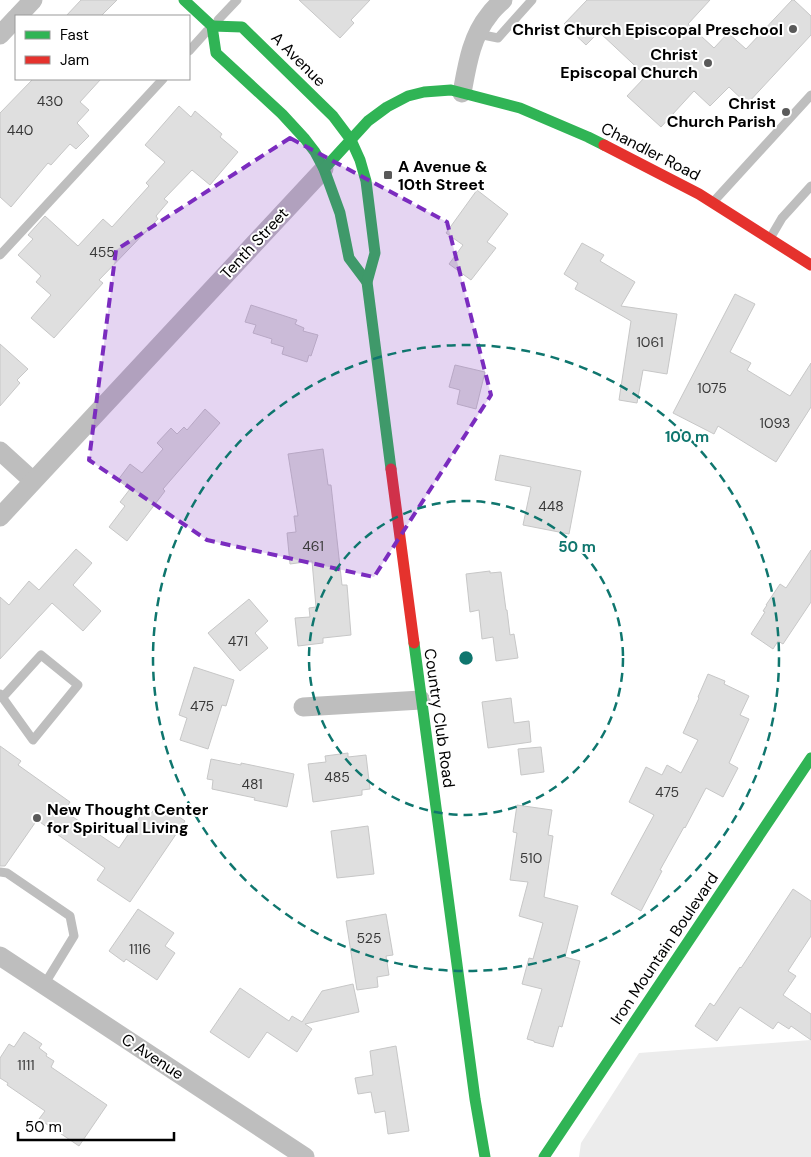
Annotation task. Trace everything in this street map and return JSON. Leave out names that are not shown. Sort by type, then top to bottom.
[{"type":"main road","points":[[184,0],[212,26],[216,53],[306,139],[324,169]]},
{"type":"main road","name":"A Avenue","points":[[212,26],[242,27],[333,116],[351,140]]},
{"type":"main road","name":"Tenth Street","points":[[324,169],[371,119],[387,107],[408,96],[424,92],[451,90],[462,93]]},
{"type":"main road","name":"Chandler Road","points":[[462,93],[520,108],[588,137],[667,176],[714,202],[811,265]]},
{"type":"main road","name":"Country Club Road","points":[[351,140],[360,160],[366,181],[375,253],[367,282],[421,700],[480,1136],[485,1157]]},
{"type":"main road","name":"Country Club Road","points":[[324,169],[340,213],[349,258],[367,282]]},
{"type":"main road","name":"Iron Mountain Boulevard","points":[[544,1157],[811,758]]},
{"type":"street","points":[[19,15],[33,0]]},
{"type":"street","points":[[462,93],[470,56],[478,34],[488,15],[503,0]]},
{"type":"street","points":[[0,36],[15,19]]},
{"type":"street","name":"Tenth Street","points":[[0,517],[324,169]]},
{"type":"street","points":[[0,451],[33,481]]},
{"type":"street","points":[[303,707],[421,700]]},
{"type":"street","name":"C Avenue","points":[[0,956],[305,1157]]},
{"type":"lane","points":[[190,51],[237,0]]},
{"type":"lane","points":[[478,34],[498,38],[532,0]]},
{"type":"lane","points":[[0,254],[162,80]]},
{"type":"lane","points":[[714,202],[811,95]]},
{"type":"lane","points":[[770,238],[782,218],[811,186]]},
{"type":"lane","points":[[41,655],[78,685],[33,740],[2,695],[41,655]]},
{"type":"lane","points":[[0,872],[8,873],[70,916],[74,936],[44,985]]},
{"type":"highlighted area","points":[[290,138],[447,222],[491,395],[374,577],[207,540],[89,460],[116,250]]},
{"type":"shaded area","points":[[811,1040],[811,1157],[579,1157],[581,1143],[639,1053]]},
{"type":"building","points":[[81,0],[117,0],[102,15],[67,15]]},
{"type":"building","points":[[299,0],[370,0],[351,20],[354,23],[340,38]]},
{"type":"building","name":"Christ Episcopal Church","points":[[587,0],[710,0],[688,24],[714,48],[728,33],[746,49],[794,0],[811,16],[811,35],[747,104],[729,87],[710,106],[694,91],[661,127],[627,96],[646,76],[599,32],[586,45],[564,24]]},
{"type":"building","points":[[32,80],[100,80],[80,102],[89,110],[77,123],[89,136],[76,149],[70,144],[51,165],[48,163],[11,207],[0,197],[0,113]]},
{"type":"building","points":[[179,106],[191,117],[195,111],[222,134],[220,137],[238,152],[210,185],[192,170],[164,199],[168,202],[156,216],[158,219],[99,280],[103,283],[54,338],[31,318],[51,295],[36,282],[41,276],[18,255],[33,239],[28,235],[45,216],[78,246],[103,219],[112,227],[149,186],[146,183],[165,162],[145,145]]},
{"type":"building","points":[[477,190],[508,214],[487,242],[496,248],[471,280],[449,264],[463,245],[446,233]]},
{"type":"building","points":[[582,243],[604,255],[600,261],[635,282],[621,306],[677,314],[667,374],[643,370],[637,403],[619,400],[631,321],[575,289],[578,283],[564,274]]},
{"type":"building","points":[[735,294],[755,304],[730,352],[751,363],[747,370],[790,396],[811,363],[811,407],[776,462],[718,426],[714,434],[673,413]]},
{"type":"building","points":[[251,305],[297,320],[295,324],[304,328],[303,331],[318,335],[307,362],[282,354],[284,347],[271,343],[272,339],[253,333],[256,325],[245,322]]},
{"type":"building","points":[[0,344],[28,369],[17,380],[20,383],[0,406]]},
{"type":"building","points":[[455,365],[485,372],[476,409],[457,404],[460,390],[449,387]]},
{"type":"building","points":[[205,409],[220,423],[163,489],[165,491],[127,541],[109,527],[125,506],[120,502],[130,489],[118,480],[130,464],[142,473],[163,449],[157,443],[171,428],[177,434],[184,427],[187,430]]},
{"type":"building","points":[[323,449],[328,485],[331,485],[342,585],[347,585],[351,635],[323,638],[323,643],[298,646],[295,618],[310,617],[309,608],[316,607],[312,561],[290,564],[287,533],[296,532],[294,516],[298,516],[288,454]]},
{"type":"building","points":[[500,455],[581,471],[569,534],[523,525],[531,487],[495,480]]},
{"type":"building","points":[[76,549],[92,563],[73,585],[101,611],[83,631],[52,603],[0,659],[0,597],[9,605],[29,581],[39,590]]},
{"type":"building","points":[[811,550],[811,602],[783,644],[778,641],[773,649],[751,634],[765,612],[763,611],[766,605],[780,584],[786,588]]},
{"type":"building","points":[[490,571],[490,573],[501,572],[510,635],[514,634],[518,658],[496,661],[493,637],[482,639],[479,610],[470,612],[466,574]]},
{"type":"building","points":[[249,599],[268,621],[255,633],[268,648],[240,671],[208,633]]},
{"type":"building","points":[[194,667],[234,680],[226,706],[222,705],[208,749],[180,740],[187,718],[179,715]]},
{"type":"building","points":[[708,674],[725,681],[724,684],[749,696],[740,715],[749,719],[729,763],[738,768],[723,797],[706,788],[660,870],[662,871],[641,911],[611,894],[654,815],[629,802],[646,767],[662,775],[667,765],[681,773],[698,740],[683,733]]},
{"type":"building","points":[[511,698],[514,723],[529,721],[531,742],[488,748],[482,702]]},
{"type":"building","name":"New Thought Center for Spiritual Living","points":[[0,746],[21,761],[18,765],[70,802],[64,811],[119,848],[144,811],[150,815],[159,803],[185,821],[130,902],[97,880],[105,868],[37,820],[5,866],[0,866]]},
{"type":"building","points":[[541,747],[544,772],[521,775],[518,749]]},
{"type":"building","points":[[348,753],[348,757],[366,755],[370,789],[362,790],[362,795],[313,802],[308,764],[326,762],[325,756]]},
{"type":"building","points":[[211,759],[294,774],[287,807],[212,789],[213,780],[207,779]]},
{"type":"building","points":[[517,805],[552,810],[548,835],[553,836],[544,897],[578,906],[565,957],[580,961],[562,1027],[559,1026],[553,1047],[527,1039],[542,989],[522,984],[529,958],[533,959],[543,923],[519,916],[528,882],[510,880],[517,833],[513,832]]},
{"type":"building","points":[[368,826],[374,874],[337,878],[331,831]]},
{"type":"building","points":[[793,889],[811,901],[811,936],[788,971],[796,976],[783,995],[811,1014],[811,1040],[791,1026],[789,1029],[778,1022],[773,1029],[740,1007],[717,1041],[695,1026],[710,1003],[714,1006]]},
{"type":"building","points":[[138,909],[174,933],[165,946],[175,953],[157,980],[126,959],[124,962],[109,951]]},
{"type":"building","points":[[386,914],[393,955],[386,956],[389,975],[377,977],[378,987],[357,990],[346,921]]},
{"type":"building","points":[[353,984],[359,1012],[305,1024],[312,1029],[297,1052],[267,1032],[249,1058],[210,1032],[240,988],[289,1021],[292,1016],[302,1022],[322,991]]},
{"type":"building","points":[[24,1032],[42,1044],[39,1048],[54,1061],[51,1067],[107,1105],[79,1146],[39,1119],[45,1111],[7,1085],[8,1083],[0,1078],[0,1058],[9,1044],[14,1047]]},
{"type":"building","points":[[396,1046],[409,1131],[388,1134],[385,1111],[375,1113],[371,1092],[358,1094],[355,1078],[373,1075],[370,1051]]},
{"type":"traffic: fast","points":[[184,0],[212,26],[216,53],[282,114],[315,152],[324,169],[340,213],[349,258],[367,282]]},
{"type":"traffic: fast","points":[[212,26],[242,27],[333,116],[351,140],[360,160],[366,181],[375,253],[367,282],[391,469]]},
{"type":"traffic: fast","points":[[324,169],[368,121],[387,107],[408,96],[424,92],[451,90],[520,108],[604,145]]},
{"type":"traffic: fast","points":[[414,643],[475,1099],[485,1157]]},
{"type":"traffic: fast","points":[[544,1157],[811,758]]},
{"type":"traffic: jam","points":[[604,145],[699,194],[811,265]]},
{"type":"traffic: jam","points":[[391,469],[414,643]]},
{"type":"place","name":"Christ Church Episcopal Preschool","points":[[793,29]]},
{"type":"place","name":"Christ Episcopal Church","points":[[708,63]]},
{"type":"place","name":"Christ Church Parish","points":[[786,112]]},
{"type":"place","name":"A Avenue & 10th Street","points":[[388,175]]},
{"type":"place","name":"New Thought Center for Spiritual Living","points":[[37,818]]}]
